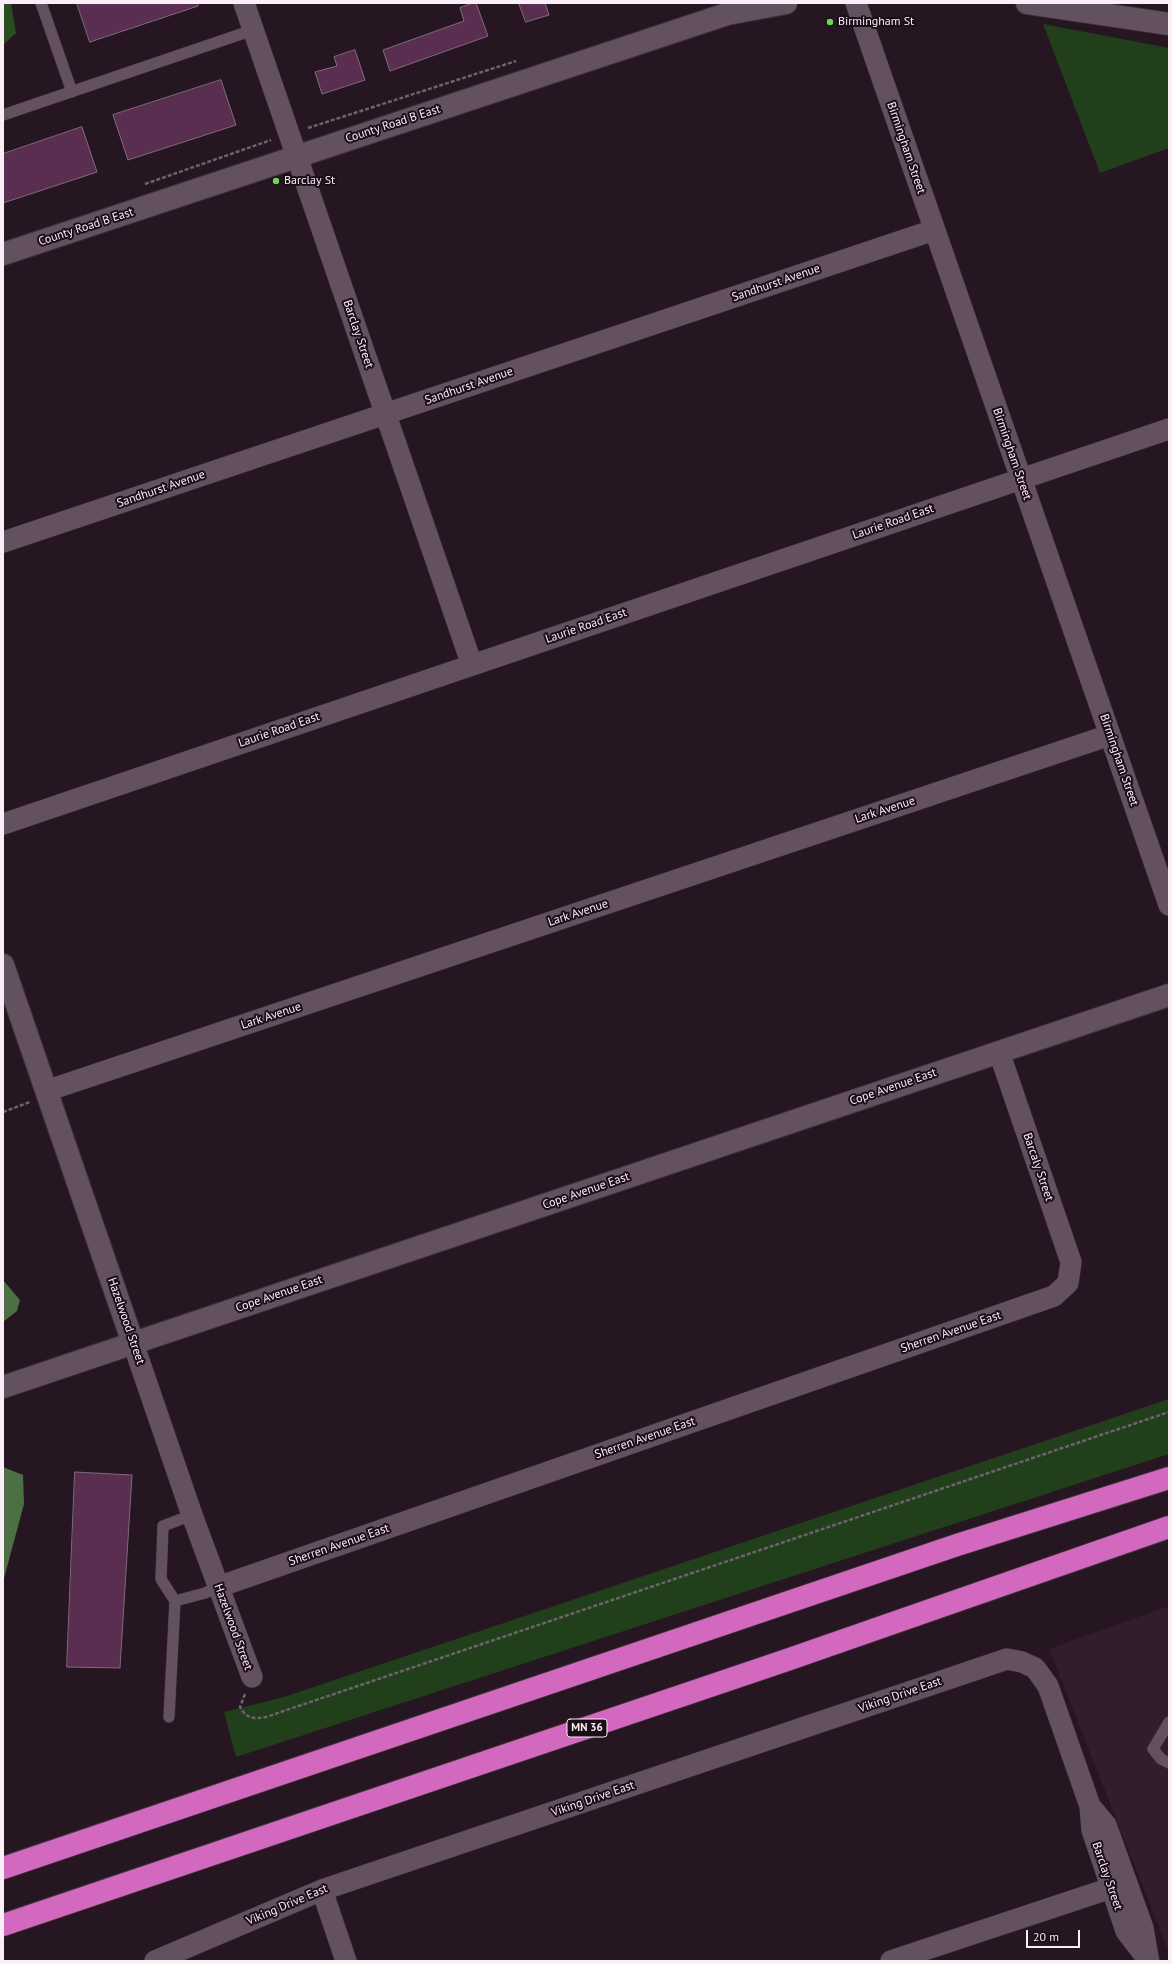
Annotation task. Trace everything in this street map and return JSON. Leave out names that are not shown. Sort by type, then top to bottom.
[{"type":"highway","points":[[3,1868],[957,1545],[1169,1478]]},
{"type":"highway","name":"MN 36","points":[[3,1925],[784,1661],[1169,1527]]},
{"type":"street","name":"Barclay Street","points":[[244,3],[472,665]]},
{"type":"street","name":"County Road B East","points":[[3,254],[727,14],[786,3]]},
{"type":"street","name":"Birmingham Street","points":[[856,3],[1169,905]]},
{"type":"street","points":[[1027,3],[1065,6],[1169,24]]},
{"type":"street","name":"Sandhurst Avenue","points":[[3,542],[934,230]]},
{"type":"street","name":"Laurie Road East","points":[[3,824],[1169,429]]},
{"type":"street","name":"Lark Avenue","points":[[40,1096],[1110,735]]},
{"type":"street","name":"Hazelwood Street","points":[[3,965],[40,1096],[133,1343],[192,1515],[252,1677]]},
{"type":"street","name":"Cope Avenue East","points":[[3,1387],[1169,995]]},
{"type":"street","name":"Barcaly Street","points":[[999,1052],[1071,1262],[1068,1283]]},
{"type":"street","name":"Sherren Avenue East","points":[[218,1587],[1054,1296],[1068,1283]]},
{"type":"street","name":"Viking Drive East","points":[[156,1961],[322,1890],[1007,1660],[1022,1662],[1035,1668]]},
{"type":"street","name":"Barclay Street","points":[[1035,1668],[1048,1686],[1090,1806],[1092,1830],[1126,1931],[1149,1961]]},
{"type":"street","name":"Barclay Street","points":[[1090,1806],[1106,1825],[1143,1928],[1149,1961]]},
{"type":"street","points":[[891,1961],[1111,1888]]},
{"type":"street","points":[[322,1890],[346,1961]]},
{"type":"lane","points":[[41,3],[72,92]]},
{"type":"lane","points":[[3,115],[253,30]]},
{"type":"lane","points":[[169,1716],[175,1601],[160,1579],[163,1526],[192,1515]]},
{"type":"lane","points":[[175,1601],[205,1593],[218,1587]]},
{"type":"lane","points":[[1169,1722],[1153,1750],[1161,1759],[1169,1763]]},
{"type":"path","points":[[139,186],[289,134],[523,59]]},
{"type":"path","points":[[3,1112],[40,1096]]},
{"type":"path","points":[[252,1677],[240,1707],[244,1714],[252,1719],[266,1717],[1169,1412]]},
{"type":"shaded area","points":[[3,3],[11,3],[16,33],[3,45]]},
{"type":"shaded area","points":[[1043,24],[1169,48],[1169,148],[1100,173]]},
{"type":"shaded area","points":[[3,1280],[20,1300],[17,1311],[3,1322]]},
{"type":"shaded area","points":[[1169,1399],[1169,1454],[236,1757],[224,1712],[284,1697]]},
{"type":"shaded area","points":[[3,1467],[23,1475],[24,1504],[3,1582]]},
{"type":"shaded area","points":[[1169,1606],[1169,1952],[1049,1649]]},
{"type":"building","points":[[77,3],[198,3],[198,6],[90,42]]},
{"type":"building","points":[[476,3],[488,36],[390,71],[383,50],[464,21],[460,8]]},
{"type":"building","points":[[519,3],[545,3],[549,15],[526,22]]},
{"type":"building","points":[[355,50],[365,80],[322,94],[315,72],[337,66],[334,57]]},
{"type":"building","points":[[221,80],[236,125],[128,160],[113,115]]},
{"type":"building","points":[[82,127],[97,172],[3,203],[3,154]]},
{"type":"building","points":[[75,1472],[132,1475],[120,1668],[67,1667]]},
{"type":"place","name":"Birmingham St","points":[[830,22]]},
{"type":"place","name":"Barclay St","points":[[276,181]]}]
